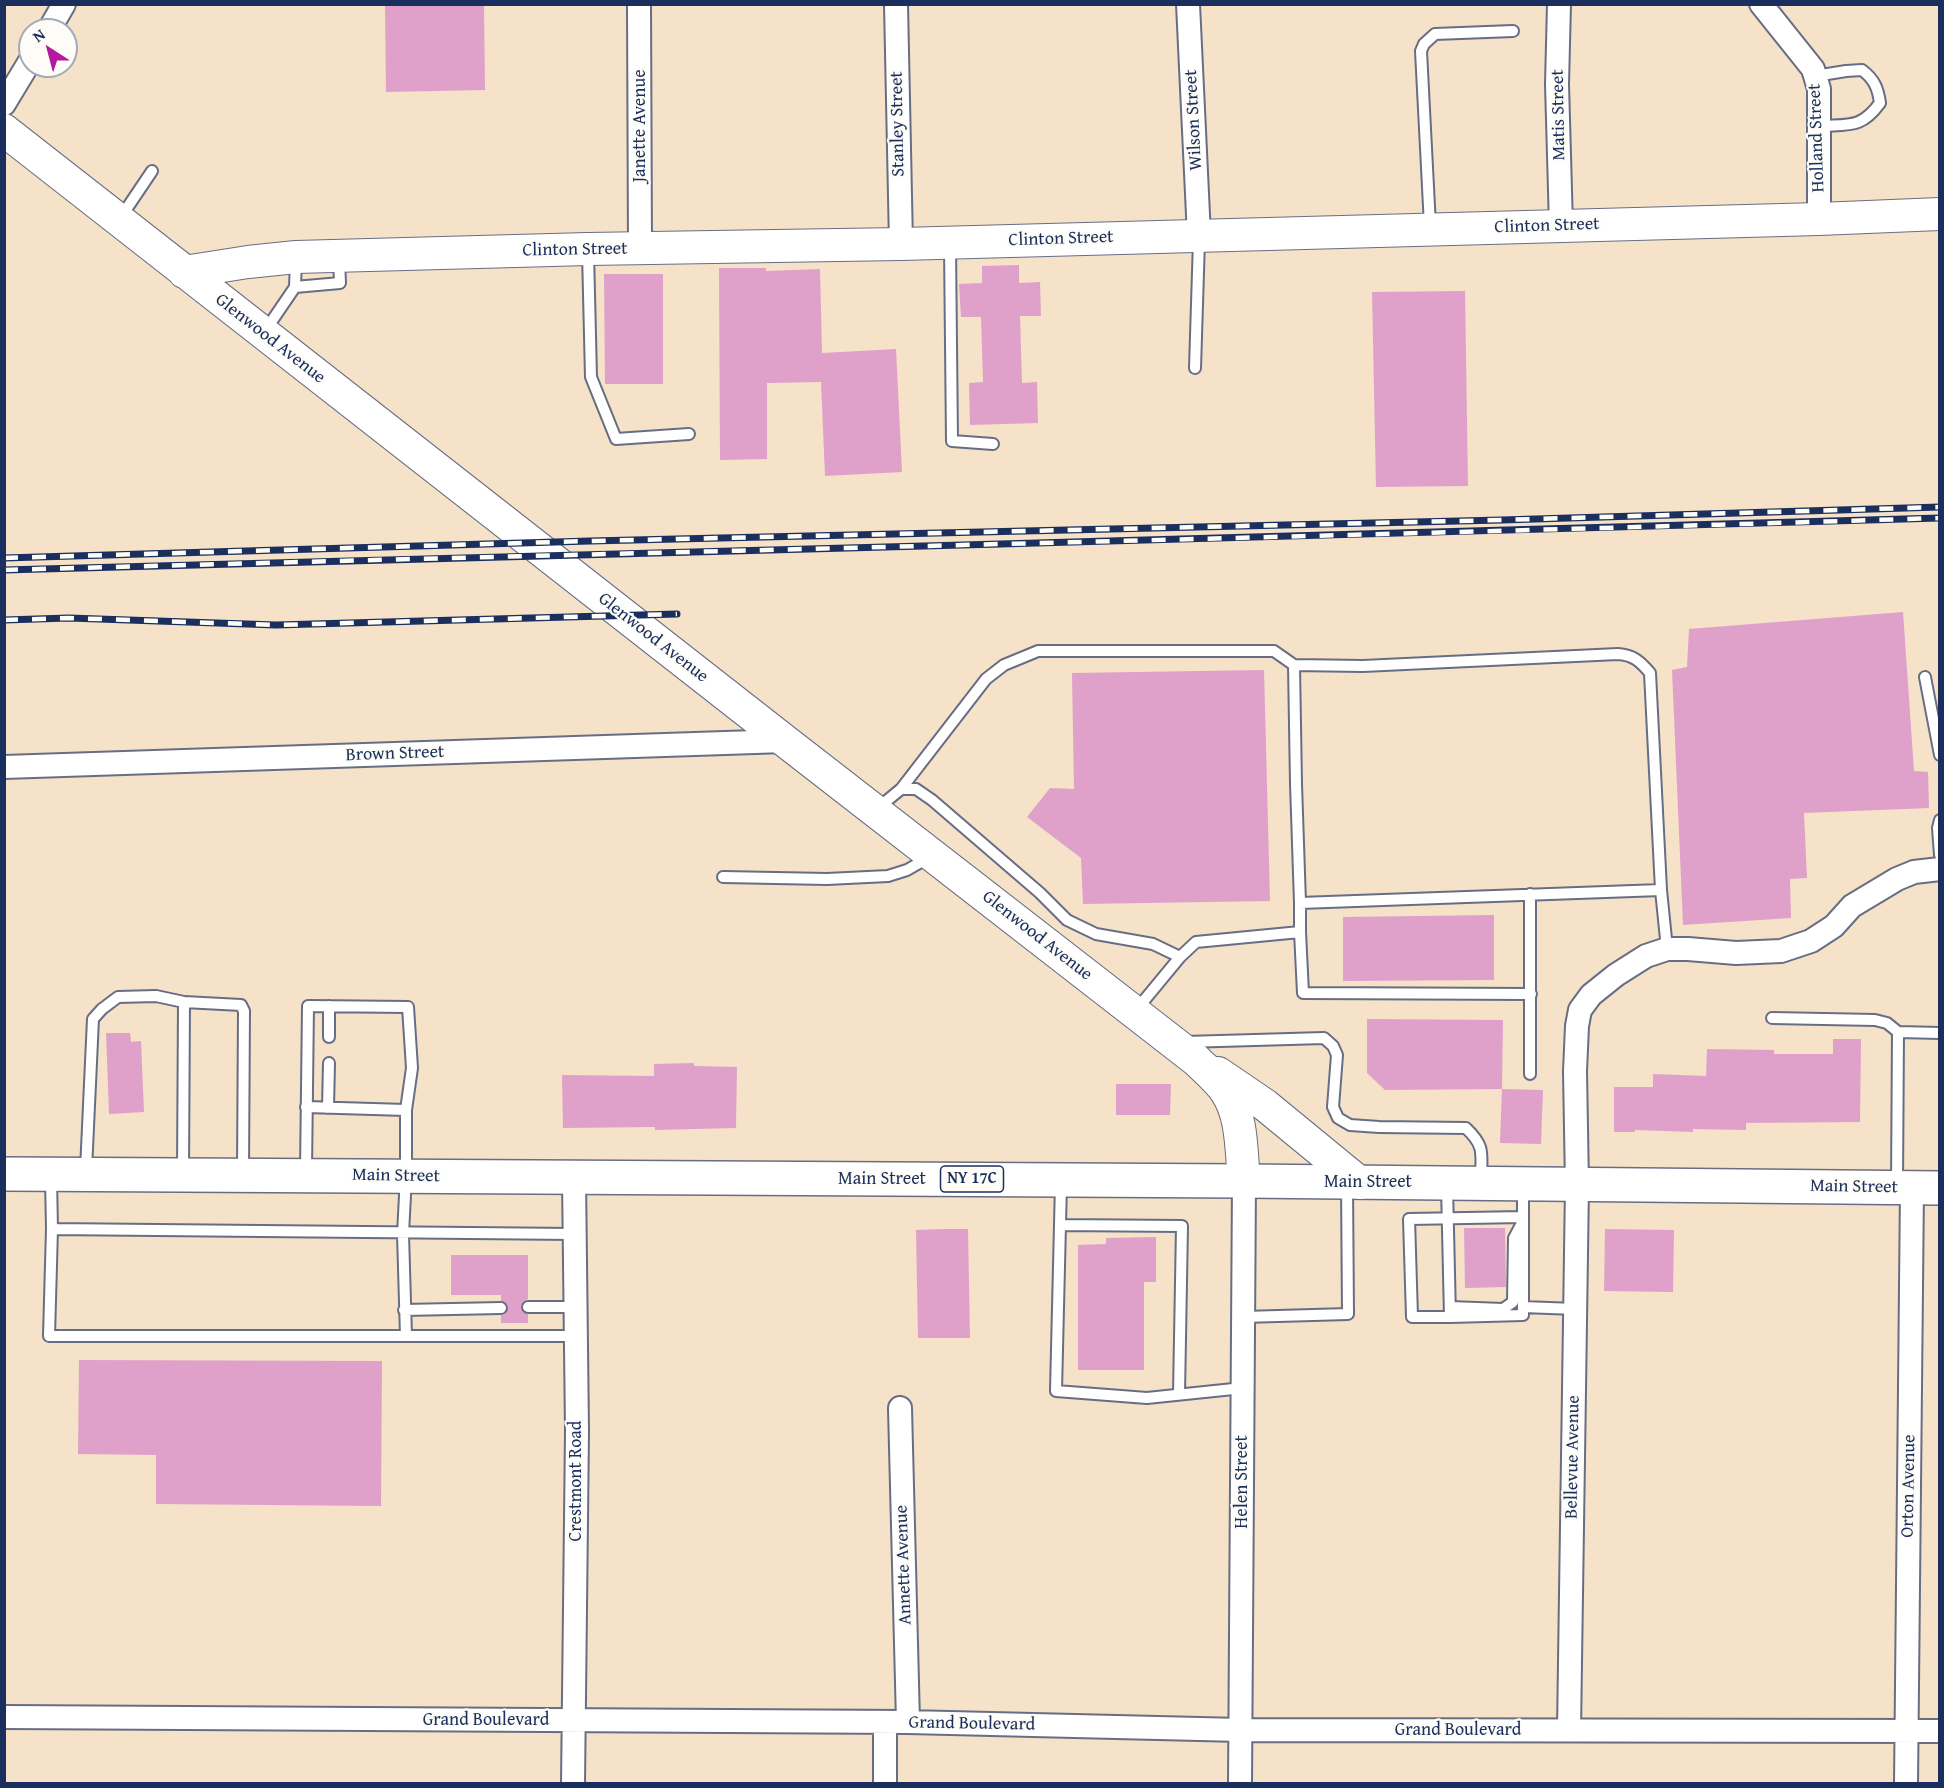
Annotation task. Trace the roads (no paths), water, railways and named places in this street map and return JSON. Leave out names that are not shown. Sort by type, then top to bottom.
[{"type":"main road","name":"Main Street","points":[[4,1174],[1447,1182],[1916,1188]]},
{"type":"street","points":[[55,18],[64,4]]},
{"type":"street","name":"Janette Avenue","points":[[639,4],[640,248]]},
{"type":"street","name":"Stanley Street","points":[[896,4],[901,244]]},
{"type":"street","name":"Wilson Street","points":[[1188,4],[1199,236]]},
{"type":"street","name":"Matis Street","points":[[1559,4],[1557,84],[1562,226]]},
{"type":"street","name":"Holland Street","points":[[1761,4],[1813,69],[1819,89],[1819,219]]},
{"type":"street","points":[[4,104],[20,78]]},
{"type":"street","name":"Glenwood Avenue","points":[[4,130],[874,811],[1185,1051],[1224,1089],[1234,1107],[1238,1122],[1244,1181]]},
{"type":"street","name":"Clinton Street","points":[[184,272],[296,272],[339,256],[950,243],[1940,214]]},
{"type":"street","name":"Brown Street","points":[[4,767],[785,741]]},
{"type":"street","name":"Bellevue Avenue","points":[[1569,1730],[1577,1185],[1575,1071],[1580,1010],[1591,995],[1616,975],[1646,956],[1667,950],[1688,949],[1737,953],[1781,951],[1811,941],[1834,926],[1852,906],[1897,879],[1914,872],[1940,869]]},
{"type":"street","points":[[1185,1051],[1265,1106],[1353,1183]]},
{"type":"street","name":"Crestmont Road","points":[[573,1784],[577,1431],[574,1178]]},
{"type":"street","name":"Helen Street","points":[[1240,1784],[1244,1181]]},
{"type":"street","name":"Orton Avenue","points":[[1906,1784],[1916,1188]]},
{"type":"street","name":"Annette Avenue","points":[[900,1408],[908,1722]]},
{"type":"street","name":"Grand Boulevard","points":[[4,1717],[908,1722],[1241,1730],[1940,1731]]},
{"type":"street","points":[[885,1722],[885,1784]]},
{"type":"lane","points":[[1430,229],[1421,51],[1424,44],[1435,34],[1513,31]]},
{"type":"lane","points":[[1815,76],[1846,70],[1862,70],[1869,75],[1878,89],[1880,103],[1871,115],[1860,123],[1819,126]]},
{"type":"lane","points":[[119,219],[152,171]]},
{"type":"lane","points":[[1195,368],[1199,236]]},
{"type":"lane","points":[[950,243],[952,441],[993,444]]},
{"type":"lane","points":[[588,249],[591,377],[616,440],[689,434]]},
{"type":"lane","points":[[263,334],[296,272]]},
{"type":"lane","points":[[874,811],[901,789],[986,679],[1004,665],[1038,651],[1274,651],[1294,665],[1363,666],[1606,654],[1631,655],[1650,673],[1661,890],[1667,950]]},
{"type":"lane","points":[[1294,665],[1303,993],[1532,994]]},
{"type":"lane","points":[[1924,677],[1940,755]]},
{"type":"lane","points":[[901,789],[916,789],[932,800],[1040,893],[1067,920],[1096,934],[1153,944],[1180,957]]},
{"type":"lane","points":[[1940,820],[1938,828],[1940,855]]},
{"type":"lane","points":[[723,877],[827,879],[888,876],[907,870],[932,855]]},
{"type":"lane","points":[[1300,903],[1661,890]]},
{"type":"lane","points":[[1530,894],[1532,994],[1530,1074]]},
{"type":"lane","points":[[1135,1012],[1180,957],[1196,942],[1300,932]]},
{"type":"lane","points":[[86,1173],[93,1019],[118,997],[156,996],[184,1002],[241,1005],[244,1011],[243,1174]]},
{"type":"lane","points":[[183,1174],[184,1002]]},
{"type":"lane","points":[[306,1175],[308,1006],[408,1007],[412,1068],[406,1110],[403,1234],[406,1336]]},
{"type":"lane","points":[[329,1006],[329,1037]]},
{"type":"lane","points":[[1772,1018],[1875,1020],[1887,1023],[1898,1032],[1940,1033]]},
{"type":"lane","points":[[1898,1032],[1916,1188]]},
{"type":"lane","points":[[1185,1051],[1324,1038],[1333,1046],[1337,1055],[1333,1107],[1338,1118],[1350,1125],[1466,1128],[1477,1138],[1481,1147],[1481,1184]]},
{"type":"lane","points":[[328,1108],[329,1063]]},
{"type":"lane","points":[[306,1107],[406,1110]]},
{"type":"lane","points":[[51,1173],[49,1336],[576,1336]]},
{"type":"lane","points":[[1061,1180],[1056,1391],[1147,1398],[1243,1388]]},
{"type":"lane","points":[[1447,1182],[1450,1312]]},
{"type":"lane","points":[[1244,1317],[1348,1314],[1353,1183]]},
{"type":"lane","points":[[1450,1312],[1523,1315],[1523,1184]]},
{"type":"lane","points":[[1409,1219],[1523,1219],[1514,1238],[1513,1302],[1503,1309],[1412,1317],[1409,1219]]},
{"type":"lane","points":[[1060,1226],[1182,1226],[1179,1394]]},
{"type":"lane","points":[[52,1229],[574,1234]]},
{"type":"lane","points":[[528,1307],[576,1307]]},
{"type":"lane","points":[[1523,1307],[1575,1309]]},
{"type":"lane","points":[[404,1310],[501,1308]]},
{"type":"railway","points":[[4,558],[1940,507]]},
{"type":"railway","points":[[4,570],[1940,518]]},
{"type":"railway","points":[[4,620],[69,618],[276,625],[677,614]]}]
